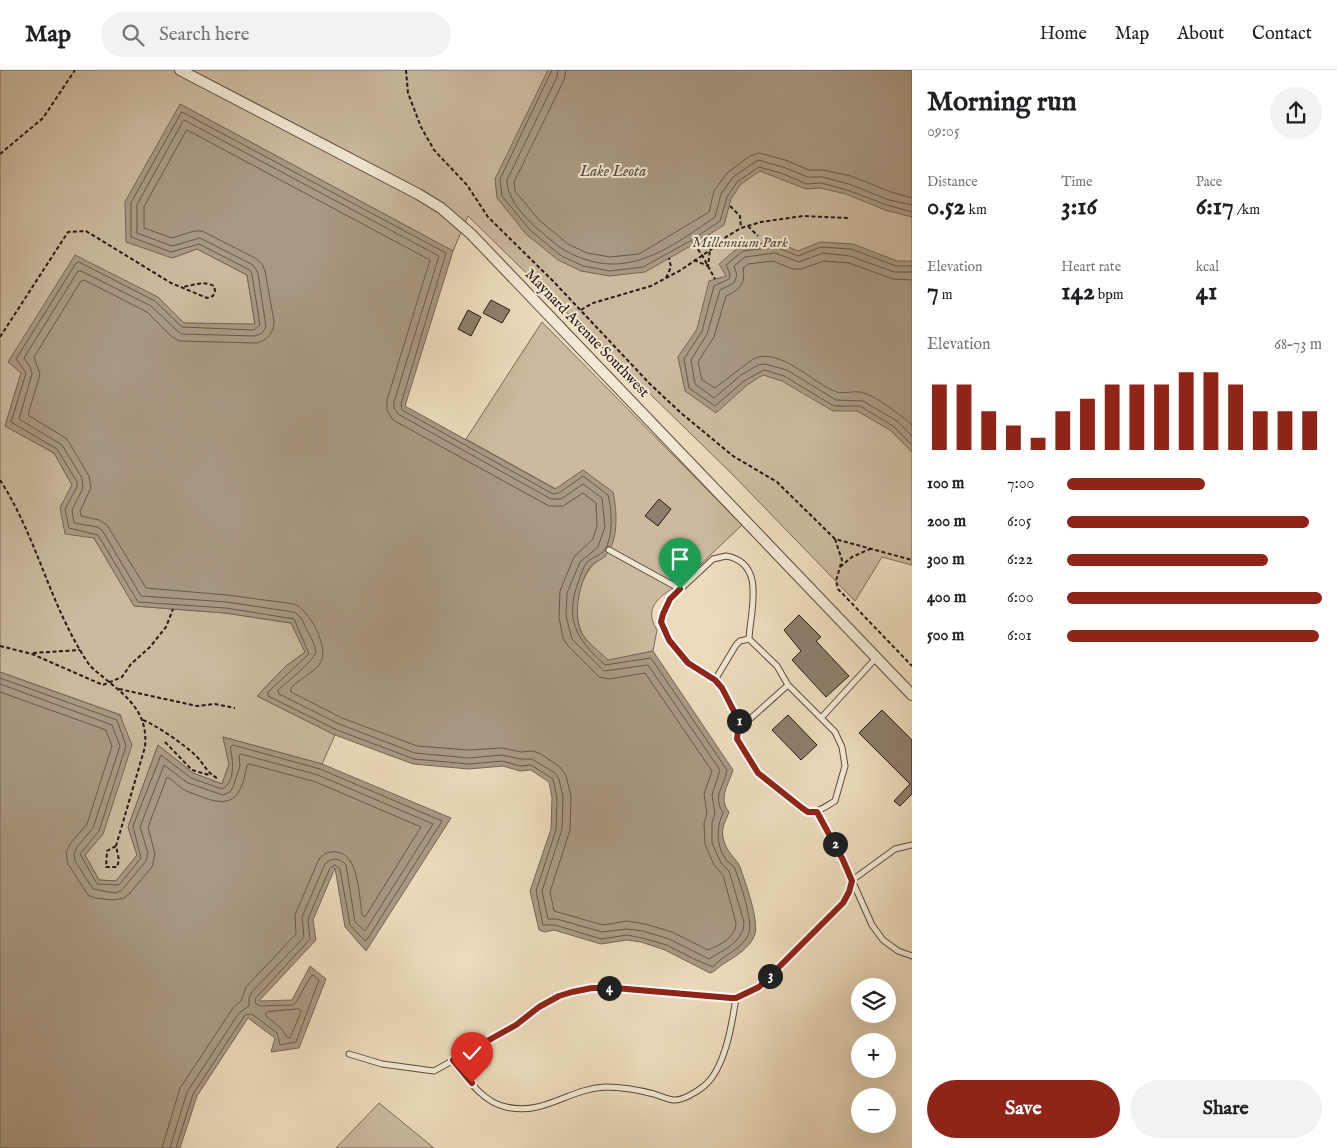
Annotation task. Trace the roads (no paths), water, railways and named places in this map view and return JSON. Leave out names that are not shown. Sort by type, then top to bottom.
[{"type":"street","name":"Maynard Avenue Southwest","points":[[180,70],[418,194],[441,208],[522,287],[912,695]]},
{"type":"lane","points":[[609,550],[680,589]]},
{"type":"lane","points":[[726,556],[740,561],[753,582],[755,592],[749,639],[777,666],[788,685],[836,732],[842,747],[845,766],[835,801],[817,812],[808,812],[758,773],[737,739],[739,721],[722,688],[715,680],[688,663],[676,650],[664,631],[661,622],[666,605],[680,589],[713,559],[726,556]]},
{"type":"lane","points":[[715,680],[736,645],[740,641],[749,639]]},
{"type":"lane","points":[[822,717],[876,658]]},
{"type":"lane","points":[[739,721],[751,718],[788,685]]},
{"type":"lane","points":[[817,812],[843,860],[872,925],[883,940],[898,951],[912,956]]},
{"type":"lane","points":[[349,1054],[382,1064],[434,1070],[516,1025],[546,1003],[572,992],[592,988],[615,988],[736,998],[759,987],[843,903],[852,881],[895,849],[912,845]]},
{"type":"lane","points":[[453,1060],[482,1094],[505,1107],[530,1110],[589,1088],[608,1087],[642,1091],[674,1100],[694,1093],[714,1075],[731,1028],[736,998]]},
{"type":"water","name":"Lake Leota","points":[[548,70],[912,70],[912,217],[885,210],[846,194],[820,188],[806,189],[760,171],[741,184],[731,199],[724,225],[645,272],[610,276],[581,271],[558,260],[526,234],[497,198],[495,179]]},
{"type":"water","points":[[180,104],[453,251],[405,406],[555,489],[583,470],[613,492],[616,525],[613,541],[606,555],[591,566],[583,580],[577,608],[579,625],[586,639],[608,660],[653,651],[733,770],[724,797],[724,802],[729,812],[724,826],[723,837],[727,849],[740,867],[751,900],[756,928],[753,939],[747,947],[714,971],[710,973],[665,950],[641,942],[627,940],[601,944],[554,930],[545,932],[539,930],[530,891],[551,829],[552,798],[549,782],[531,770],[520,771],[503,766],[469,769],[413,764],[335,735],[257,696],[286,666],[305,652],[291,623],[225,613],[134,606],[94,538],[65,534],[60,508],[72,485],[54,453],[5,426],[21,373],[8,362],[75,255],[158,297],[184,323],[255,324],[247,275],[197,249],[172,258],[126,242],[125,202]]},
{"type":"water","points":[[776,242],[798,251],[820,242],[853,244],[897,261],[912,261],[912,452],[890,430],[857,411],[833,411],[782,381],[763,375],[747,385],[716,413],[685,391],[678,357],[697,329],[709,281],[726,276],[719,264],[740,246]]},
{"type":"water","points":[[0,672],[120,715],[132,745],[103,834],[85,855],[99,880],[116,881],[137,855],[128,827],[158,745],[193,773],[222,784],[229,764],[223,737],[322,764],[451,818],[366,951],[345,927],[335,868],[313,920],[316,940],[259,1001],[292,1000],[310,966],[326,979],[299,1048],[271,1052],[275,1038],[248,1018],[197,1096],[180,1148],[0,1148]]},
{"type":"park label","name":"Millennium Park","points":[[740,242]]}]
